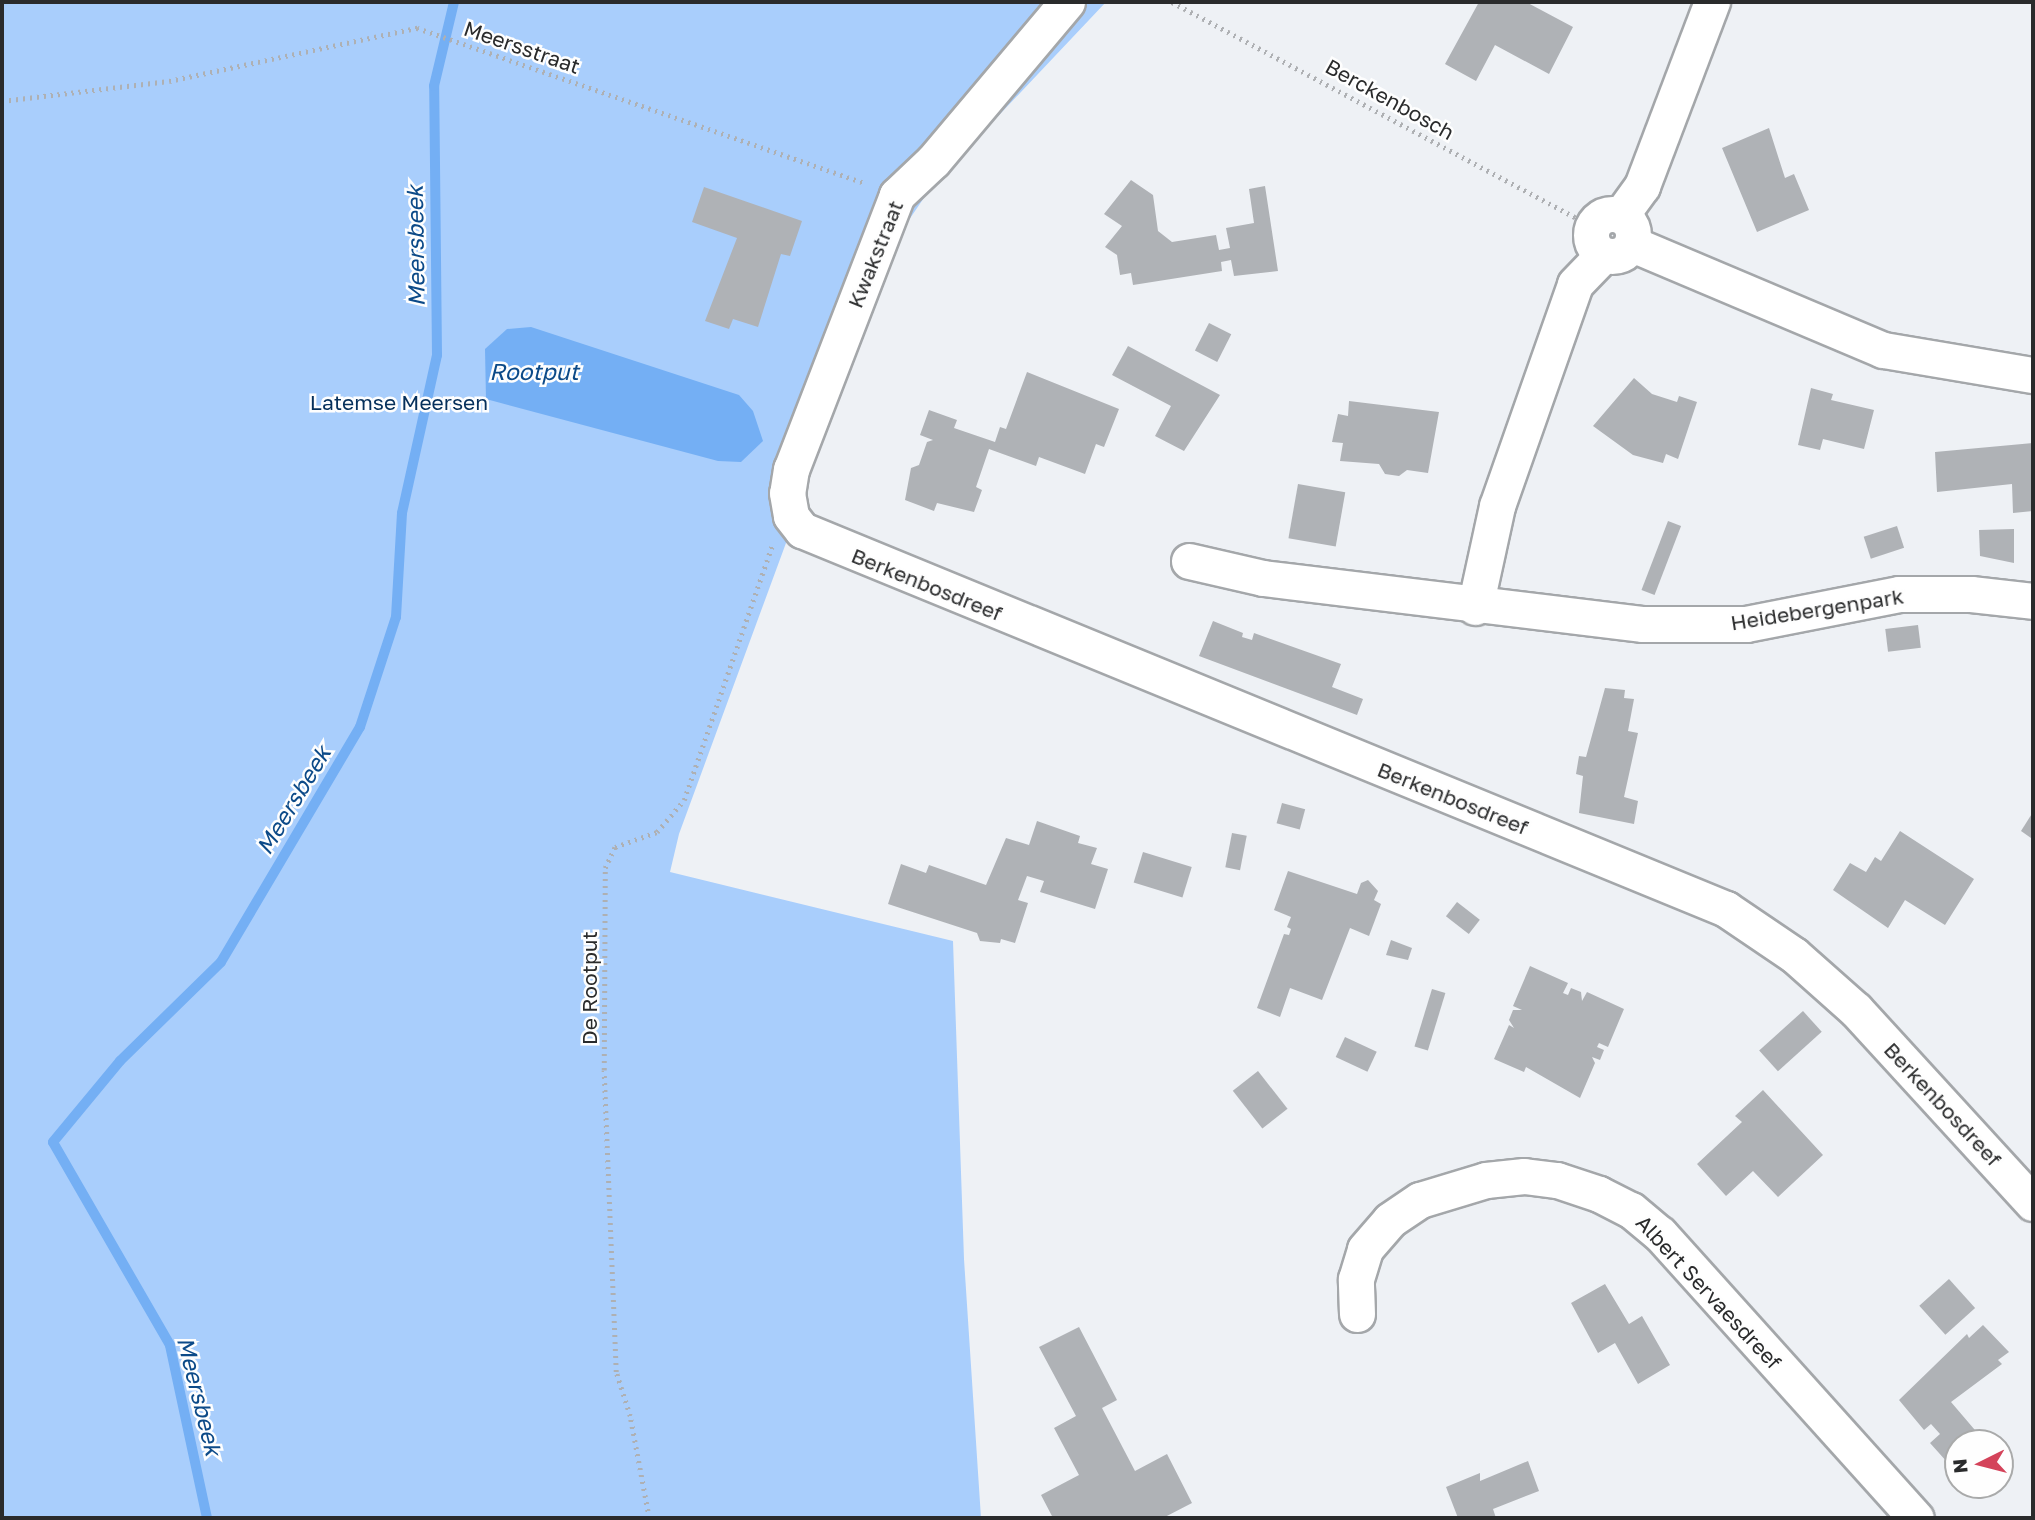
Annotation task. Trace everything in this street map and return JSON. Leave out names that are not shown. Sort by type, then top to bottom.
[{"type":"street","name":"Kwakstraat","points":[[791,516],[787,494],[791,469],[897,195],[942,151],[1067,2]]},
{"type":"street","points":[[1475,607],[1497,506],[1576,284],[1612,235],[1642,186],[1712,2]]},
{"type":"street","points":[[1612,235],[1883,351],[2033,375]]},
{"type":"street","name":"Berkenbosdreef","points":[[791,516],[817,539],[1726,909],[1794,955],[1857,1010],[2033,1203]]},
{"type":"street","name":"Heidebergenpark","points":[[1189,561],[1263,578],[1475,607],[1696,626],[1746,624],[1899,594],[1958,594],[2033,601]]},
{"type":"street","name":"Albert Servaesdreef","points":[[1357,1314],[1356,1279],[1365,1249],[1390,1220],[1420,1200],[1486,1180],[1524,1176],[1557,1180],[1599,1194],[1631,1210],[1660,1234],[1916,1518]]},
{"type":"path","name":"Berckenbosch","points":[[1172,2],[1612,235]]},
{"type":"path","name":"Meersstraat","points":[[2,101],[169,82],[417,28],[897,195]]},
{"type":"path","name":"De Rootput","points":[[649,1518],[630,1416],[616,1372],[604,1070],[605,868],[615,847],[657,832],[684,800],[772,547],[791,516]]},
{"type":"green space","name":"Latemse Meersen","points":[[2,2],[1106,2],[932,186],[879,264],[786,543],[679,834],[670,872],[953,941],[964,1259],[981,1518],[2,1518]]},
{"type":"water","name":"Rootput","points":[[531,327],[739,395],[753,411],[763,441],[741,462],[718,461],[486,399],[485,349],[507,329]]},
{"type":"building","points":[[1479,2],[1526,2],[1573,27],[1549,74],[1495,45],[1476,81],[1445,64]]},
{"type":"building","points":[[1769,128],[1785,178],[1794,174],[1809,210],[1757,232],[1722,148]]},
{"type":"building","points":[[1131,180],[1153,195],[1158,231],[1172,242],[1216,235],[1219,250],[1230,248],[1226,228],[1254,223],[1249,189],[1265,186],[1278,271],[1234,276],[1231,260],[1221,262],[1222,271],[1133,285],[1131,273],[1120,275],[1117,255],[1105,247],[1122,226],[1104,214]]},
{"type":"building","points":[[704,187],[802,221],[790,256],[781,254],[758,327],[733,319],[729,329],[705,321],[737,238],[692,222]]},
{"type":"building","points":[[1209,323],[1231,334],[1217,362],[1195,351]]},
{"type":"building","points":[[1128,346],[1220,395],[1184,451],[1155,436],[1171,406],[1112,375]]},
{"type":"building","points":[[1027,372],[1119,409],[1104,447],[1096,444],[1085,474],[1039,457],[1036,466],[989,449],[976,487],[982,490],[974,512],[937,503],[934,511],[905,500],[911,468],[919,465],[927,442],[933,440],[920,435],[929,410],[957,420],[954,428],[995,442],[1000,427],[1006,429]]},
{"type":"building","points":[[1634,378],[1652,394],[1677,402],[1679,396],[1697,402],[1678,459],[1666,454],[1663,463],[1633,455],[1593,426]]},
{"type":"building","points":[[1811,388],[1833,394],[1831,400],[1874,410],[1864,449],[1823,439],[1820,450],[1798,445]]},
{"type":"building","points":[[1349,401],[1439,412],[1428,473],[1407,470],[1399,476],[1385,474],[1379,464],[1340,461],[1343,443],[1332,442],[1338,414],[1348,416]]},
{"type":"building","points":[[2033,443],[2033,511],[2013,513],[2012,484],[1937,492],[1935,452]]},
{"type":"building","points":[[1298,484],[1345,492],[1336,546],[1288,538]]},
{"type":"building","points":[[1668,521],[1681,526],[1655,595],[1641,590]]},
{"type":"building","points":[[1897,526],[1904,548],[1871,559],[1864,537]]},
{"type":"building","points":[[2014,529],[2014,563],[1980,556],[1979,530]]},
{"type":"building","points":[[1213,621],[1243,633],[1242,637],[1252,640],[1254,633],[1341,664],[1332,687],[1363,699],[1357,715],[1199,656]]},
{"type":"building","points":[[1918,625],[1921,648],[1888,652],[1885,629]]},
{"type":"building","points":[[1605,688],[1625,690],[1624,698],[1634,699],[1628,731],[1638,733],[1624,797],[1638,801],[1634,824],[1579,813],[1583,776],[1576,774],[1579,756],[1586,757]]},
{"type":"building","points":[[1282,803],[1305,809],[1300,829],[1277,823]]},
{"type":"building","points":[[2033,812],[2033,834],[2031,838],[2021,831]]},
{"type":"building","points":[[1037,821],[1080,836],[1078,843],[1097,848],[1091,864],[1108,869],[1095,909],[1040,892],[1044,881],[1027,876],[1018,900],[1028,903],[1015,943],[1001,939],[1000,943],[980,941],[977,933],[888,904],[901,864],[926,873],[929,865],[986,885],[1006,838],[1029,845]]},
{"type":"building","points":[[1900,831],[1974,879],[1945,925],[1905,900],[1888,928],[1833,890],[1850,863],[1866,872],[1875,857],[1881,861]]},
{"type":"building","points":[[1232,833],[1247,836],[1240,870],[1225,867]]},
{"type":"building","points":[[1143,852],[1192,867],[1182,898],[1134,883]]},
{"type":"building","points":[[1288,871],[1357,894],[1361,883],[1368,880],[1378,891],[1374,900],[1381,904],[1369,936],[1350,928],[1322,1000],[1290,988],[1280,1017],[1257,1008],[1284,934],[1289,935],[1291,929],[1287,927],[1291,917],[1274,910]]},
{"type":"building","points":[[1457,902],[1480,920],[1469,934],[1446,916]]},
{"type":"building","points":[[1391,940],[1412,948],[1408,960],[1386,955]]},
{"type":"building","points":[[1530,966],[1568,983],[1563,993],[1568,995],[1571,988],[1581,992],[1582,1001],[1587,992],[1624,1009],[1608,1047],[1599,1043],[1597,1047],[1604,1050],[1600,1060],[1592,1057],[1595,1063],[1580,1098],[1526,1067],[1524,1072],[1494,1059],[1509,1025],[1514,1028],[1509,1020],[1513,1010],[1522,1010],[1513,1006]]},
{"type":"building","points":[[1432,989],[1445,993],[1428,1050],[1414,1046]]},
{"type":"building","points":[[1803,1011],[1822,1032],[1778,1071],[1759,1050]]},
{"type":"building","points":[[1345,1037],[1377,1052],[1367,1072],[1336,1057]]},
{"type":"building","points":[[1258,1071],[1288,1109],[1262,1129],[1233,1091]]},
{"type":"building","points":[[1763,1090],[1823,1155],[1778,1197],[1753,1171],[1726,1196],[1697,1164],[1742,1122],[1735,1116]]},
{"type":"building","points":[[1949,1279],[1975,1308],[1945,1335],[1919,1306]]},
{"type":"building","points":[[1605,1284],[1629,1324],[1642,1316],[1670,1365],[1638,1384],[1615,1343],[1598,1353],[1571,1303]]},
{"type":"building","points":[[1983,1325],[2009,1352],[1998,1360],[2002,1364],[1951,1402],[1974,1429],[1944,1429],[1944,1459],[1930,1443],[1940,1434],[1931,1424],[1924,1430],[1899,1400],[1967,1334],[1969,1338]]},
{"type":"building","points":[[1079,1327],[1117,1400],[1102,1408],[1135,1471],[1167,1454],[1192,1503],[1163,1518],[1053,1518],[1041,1495],[1079,1475],[1054,1428],[1076,1416],[1039,1347]]},
{"type":"building","points":[[1528,1461],[1539,1491],[1493,1509],[1496,1518],[1458,1518],[1446,1487],[1480,1473],[1480,1481]]},
{"type":"waterway","name":"Meersbeek","points":[[207,1518],[170,1345],[53,1142],[120,1061],[221,962],[360,727],[396,617],[402,513],[437,355],[434,86],[454,2]]}]
